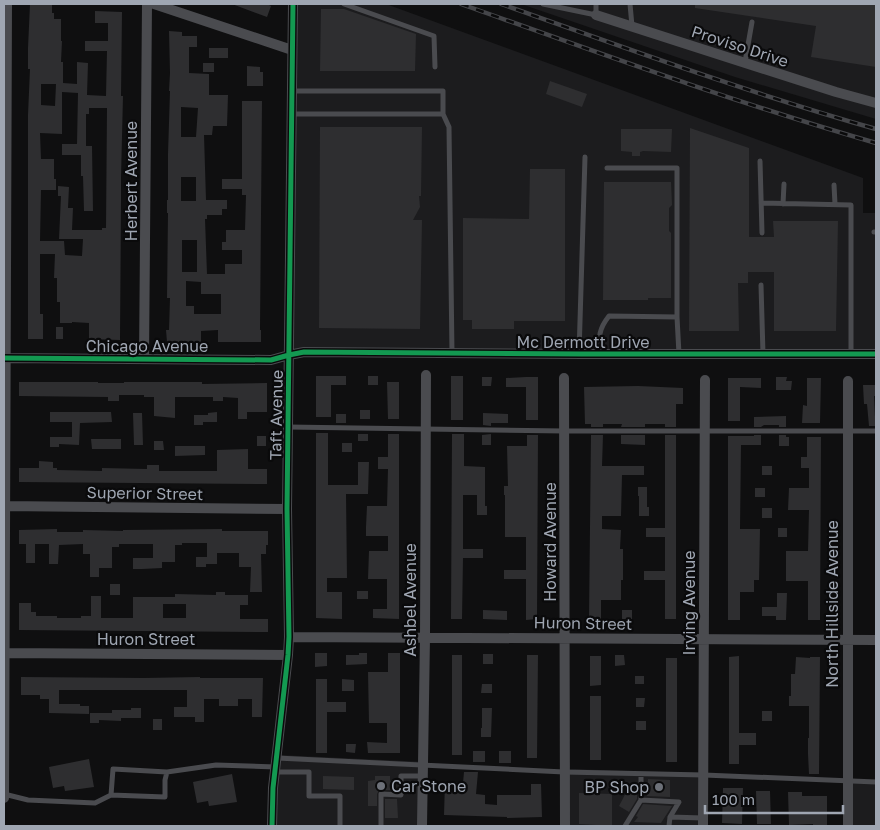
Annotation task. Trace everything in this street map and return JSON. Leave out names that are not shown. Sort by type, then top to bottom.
[{"type":"street","points":[[4,798],[7,4]]},
{"type":"street","name":"Herbert Avenue","points":[[144,359],[147,4]]},
{"type":"street","points":[[154,4],[292,50]]},
{"type":"street","name":"Taft Avenue","points":[[272,826],[289,637],[287,509],[293,4]]},
{"type":"street","name":"Proviso Drive","points":[[596,15],[876,103]]},
{"type":"street","name":"Mc Dermott Drive","points":[[289,355],[304,352],[876,354]]},
{"type":"street","name":"Chicago Avenue","points":[[5,358],[271,360],[289,355]]},
{"type":"street","name":"Ashbel Avenue","points":[[422,826],[426,375]]},
{"type":"street","name":"Howard Avenue","points":[[564,378],[565,826]]},
{"type":"street","name":"Irving Avenue","points":[[703,822],[705,380]]},
{"type":"street","name":"North Hillside Avenue","points":[[848,381],[848,826]]},
{"type":"street","name":"Superior Street","points":[[4,506],[287,509]]},
{"type":"street","name":"Huron Street","points":[[289,637],[876,640]]},
{"type":"street","name":"Huron Street","points":[[4,653],[288,655]]},
{"type":"lane","points":[[344,4],[434,36],[435,67]]},
{"type":"lane","points":[[543,4],[596,15],[596,4]]},
{"type":"lane","points":[[630,4],[632,26]]},
{"type":"lane","points":[[744,63],[752,22]]},
{"type":"lane","points":[[292,92],[443,90],[443,114],[450,127],[452,354]]},
{"type":"lane","points":[[291,114],[443,114]]},
{"type":"lane","points":[[579,354],[585,157]]},
{"type":"lane","points":[[760,161],[762,232]]},
{"type":"lane","points":[[608,168],[677,168],[677,317],[679,354]]},
{"type":"lane","points":[[783,204],[784,184]]},
{"type":"lane","points":[[834,185],[835,204]]},
{"type":"lane","points":[[761,203],[851,205],[850,354]]},
{"type":"lane","points":[[761,286],[763,354]]},
{"type":"lane","points":[[600,354],[599,334],[602,325],[609,316],[677,317]]},
{"type":"lane","points":[[288,427],[876,431]]},
{"type":"lane","points":[[111,795],[113,769],[167,772],[216,765],[423,765],[564,772],[876,782]]},
{"type":"lane","points":[[276,766],[309,772],[309,796],[340,796],[340,826]]},
{"type":"lane","points":[[4,794],[28,800],[95,803],[111,795],[165,798],[167,772]]},
{"type":"lane","points":[[625,826],[641,800],[642,774]]},
{"type":"lane","points":[[381,826],[381,794],[401,795],[401,776],[423,776]]},
{"type":"lane","points":[[641,800],[679,802],[670,817],[669,826]]},
{"type":"lane","points":[[670,817],[703,822]]},
{"type":"shaded area","points":[[296,4],[386,4],[863,178],[863,213],[876,213],[876,353],[292,351]]},
{"type":"shaded area","points":[[521,4],[876,4],[876,119],[735,77]]},
{"type":"shaded area","points":[[280,755],[426,762],[425,826],[277,826],[277,787]]},
{"type":"shaded area","points":[[568,769],[701,773],[700,826],[567,826]]},
{"type":"shaded area","points":[[845,779],[876,780],[876,826],[845,826]]},
{"type":"building","points":[[30,4],[52,4],[54,19],[61,19],[63,83],[77,84],[77,62],[88,63],[87,95],[106,96],[107,51],[85,51],[85,41],[108,41],[108,23],[95,23],[95,11],[122,12],[121,96],[123,96],[120,340],[89,339],[89,323],[60,323],[60,302],[57,302],[57,278],[54,278],[55,254],[40,254],[40,314],[43,314],[43,339],[28,339],[28,115],[30,69],[28,69]],"holes":[[[41,84],[56,84],[55,106],[41,105]],[[62,92],[78,93],[77,144],[62,144],[62,155],[81,155],[84,211],[93,211],[92,146],[86,146],[86,114],[89,114],[89,108],[107,108],[106,228],[102,228],[102,230],[72,230],[73,208],[68,208],[69,187],[58,186],[58,196],[61,196],[59,239],[83,239],[82,256],[65,255],[64,241],[40,241],[41,190],[56,190],[54,159],[41,159],[40,133],[62,134]]]},
{"type":"building","points":[[232,4],[267,4],[271,6],[267,17]]},
{"type":"building","points":[[695,4],[876,4],[876,67],[811,57],[816,26],[695,8]]},
{"type":"building","points":[[321,9],[344,9],[416,34],[415,71],[320,71]]},
{"type":"building","points":[[169,31],[182,32],[182,36],[197,36],[197,47],[189,47],[189,73],[209,74],[209,95],[228,95],[227,126],[213,126],[212,135],[204,135],[206,200],[227,200],[227,209],[222,209],[222,215],[207,215],[207,219],[205,219],[207,274],[225,274],[225,264],[242,264],[242,250],[222,250],[222,242],[226,242],[226,230],[245,230],[246,195],[242,195],[242,189],[222,189],[222,179],[242,179],[242,101],[262,101],[261,342],[218,342],[218,330],[201,331],[201,342],[167,342],[166,330],[169,330],[170,298],[167,298],[167,200]],"holes":[[[181,107],[198,108],[196,137],[181,137]],[[181,177],[196,177],[196,201],[181,201]],[[182,240],[197,240],[197,272],[182,272]],[[186,281],[201,282],[201,294],[221,294],[221,314],[194,314],[194,306],[186,306]]]},
{"type":"building","points":[[209,48],[228,48],[228,58],[209,58]]},
{"type":"building","points":[[203,63],[214,63],[214,72],[203,72]]},
{"type":"building","points":[[247,66],[260,67],[260,72],[263,72],[263,86],[247,86]]},
{"type":"building","points":[[550,81],[587,94],[582,107],[546,94]]},
{"type":"building","points":[[320,127],[422,127],[420,207],[413,220],[422,220],[420,329],[319,328]]},
{"type":"building","points":[[690,128],[749,148],[749,237],[774,237],[773,221],[838,221],[836,331],[774,331],[774,272],[748,272],[748,283],[738,283],[739,331],[689,331]]},
{"type":"building","points":[[621,129],[672,129],[671,152],[643,151],[640,152],[640,156],[632,156],[632,152],[621,151]]},
{"type":"building","points":[[530,169],[565,169],[565,321],[514,321],[514,329],[472,329],[472,320],[463,320],[463,218],[529,219]]},
{"type":"building","points":[[604,182],[671,182],[672,205],[669,208],[669,231],[671,233],[671,298],[603,300]]},
{"type":"building","points":[[56,327],[63,327],[63,339],[56,339]]},
{"type":"building","points":[[316,376],[346,376],[346,385],[331,385],[331,417],[316,417]]},
{"type":"building","points":[[368,376],[378,376],[378,385],[368,385]]},
{"type":"building","points":[[451,376],[463,376],[463,420],[451,420]]},
{"type":"building","points":[[482,377],[492,377],[491,386],[482,386]]},
{"type":"building","points":[[538,377],[538,420],[526,420],[526,387],[506,387],[506,378]]},
{"type":"building","points":[[776,377],[787,377],[786,381],[792,381],[791,390],[776,390]]},
{"type":"building","points":[[728,378],[761,378],[761,388],[740,387],[740,421],[728,421]]},
{"type":"building","points":[[807,378],[821,378],[820,423],[802,423],[803,405],[807,406]]},
{"type":"building","points":[[19,382],[267,383],[267,412],[247,412],[247,419],[238,419],[238,398],[223,397],[223,401],[213,401],[213,397],[175,397],[175,418],[154,416],[154,397],[119,395],[119,401],[108,401],[108,397],[19,396]]},
{"type":"building","points":[[387,382],[399,382],[399,419],[388,419]]},
{"type":"building","points":[[863,385],[876,385],[876,396],[874,396],[876,426],[869,426],[867,404],[864,404]]},
{"type":"building","points":[[638,386],[683,388],[683,404],[676,404],[676,427],[665,427],[665,424],[645,424],[645,427],[621,427],[622,424],[603,424],[603,427],[591,427],[591,424],[585,424],[584,387]]},
{"type":"building","points":[[360,410],[370,410],[370,419],[360,419]]},
{"type":"building","points":[[50,412],[111,412],[112,422],[80,423],[79,445],[59,444],[59,447],[50,447],[50,437],[72,437],[72,422],[50,422]]},
{"type":"building","points":[[217,412],[217,422],[203,422],[203,425],[194,425],[194,415],[208,415],[208,413]]},
{"type":"building","points":[[133,413],[142,413],[143,445],[134,445]]},
{"type":"building","points":[[483,413],[508,414],[508,423],[491,423],[491,426],[483,425]]},
{"type":"building","points":[[336,414],[346,414],[346,423],[336,423]]},
{"type":"building","points":[[786,416],[786,427],[764,425],[754,427],[754,417]]},
{"type":"building","points":[[316,433],[328,433],[328,485],[358,485],[358,462],[369,462],[368,494],[346,494],[347,578],[327,578],[327,592],[342,592],[342,619],[316,618]]},
{"type":"building","points":[[358,434],[368,434],[368,441],[358,441]]},
{"type":"building","points":[[388,434],[399,434],[399,619],[373,618],[373,609],[387,609],[387,579],[368,579],[369,551],[388,551],[388,536],[366,536],[366,527],[367,506],[387,506],[388,469],[378,469],[378,457],[388,457]]},
{"type":"building","points":[[452,434],[464,434],[464,466],[485,467],[485,506],[487,506],[487,515],[477,515],[477,495],[463,495],[463,549],[483,549],[483,558],[463,558],[462,619],[451,619]]},
{"type":"building","points":[[491,434],[491,445],[482,445],[482,435]]},
{"type":"building","points":[[527,435],[538,435],[537,619],[526,620],[526,579],[504,579],[504,570],[526,570],[526,537],[505,537],[504,486],[508,486],[507,446],[527,446]]},
{"type":"building","points":[[591,435],[603,435],[602,466],[644,466],[644,475],[622,475],[621,516],[602,516],[602,529],[621,530],[620,549],[623,549],[623,580],[621,580],[621,600],[601,600],[601,619],[589,619]]},
{"type":"building","points":[[621,435],[645,435],[645,445],[621,444]]},
{"type":"building","points":[[665,435],[676,435],[676,619],[665,619],[665,580],[644,580],[644,571],[665,571],[665,537],[646,537],[646,528],[665,528]]},
{"type":"building","points":[[761,435],[761,445],[741,445],[740,529],[760,529],[759,580],[754,580],[754,592],[740,592],[740,620],[728,620],[728,436]]},
{"type":"building","points":[[779,435],[789,437],[789,446],[779,446]]},
{"type":"building","points":[[257,436],[266,436],[266,446],[257,446]]},
{"type":"building","points":[[807,437],[821,437],[820,620],[808,620],[808,581],[786,581],[786,551],[808,551],[809,510],[788,510],[789,488],[809,488],[809,468],[801,468],[801,457],[807,457]]},
{"type":"building","points":[[91,439],[121,439],[121,449],[92,449]]},
{"type":"building","points":[[154,441],[163,441],[164,450],[154,450]]},
{"type":"building","points":[[342,443],[352,443],[352,452],[342,452]]},
{"type":"building","points":[[175,446],[205,446],[205,455],[175,456]]},
{"type":"building","points":[[248,449],[248,469],[267,469],[267,484],[19,482],[19,468],[39,468],[39,461],[53,462],[53,468],[57,468],[57,470],[147,469],[147,465],[159,465],[159,471],[217,471],[217,450]]},
{"type":"building","points":[[762,466],[772,466],[772,475],[762,475]]},
{"type":"building","points":[[638,487],[647,487],[649,516],[639,516]]},
{"type":"building","points":[[755,488],[765,488],[765,497],[755,497]]},
{"type":"building","points":[[762,508],[772,508],[772,518],[762,518]]},
{"type":"building","points":[[778,528],[787,528],[787,537],[778,537]]},
{"type":"building","points":[[57,529],[57,532],[83,532],[83,530],[222,529],[222,531],[268,531],[266,554],[261,554],[262,592],[250,592],[251,567],[239,567],[239,553],[217,553],[217,564],[206,564],[206,567],[196,567],[196,557],[207,557],[207,543],[182,543],[182,545],[175,545],[175,562],[162,562],[162,568],[142,569],[133,569],[133,558],[153,558],[153,544],[119,544],[119,547],[112,547],[112,568],[99,568],[99,577],[90,577],[90,554],[83,554],[83,544],[59,545],[58,564],[49,564],[49,544],[35,544],[35,563],[26,563],[26,544],[19,544],[19,530]]},
{"type":"building","points":[[110,584],[120,584],[120,595],[110,595]]},
{"type":"building","points":[[357,591],[368,591],[368,599],[357,599]]},
{"type":"building","points":[[216,592],[225,592],[225,595],[248,595],[248,605],[240,605],[240,619],[268,619],[268,632],[19,630],[19,603],[31,603],[31,612],[36,612],[36,616],[81,618],[81,616],[91,616],[91,596],[101,596],[101,618],[133,618],[133,597],[175,597],[175,594],[216,595]],"holes":[[[163,604],[186,604],[186,618],[163,618]]]},
{"type":"building","points":[[777,593],[787,593],[786,620],[776,620],[776,616],[762,616],[762,607],[777,607]]},
{"type":"building","points":[[483,610],[507,611],[507,620],[483,619]]},
{"type":"building","points":[[622,610],[632,610],[632,619],[622,619]]},
{"type":"building","points":[[315,653],[327,653],[327,666],[315,667]]},
{"type":"building","points":[[359,653],[367,653],[367,664],[346,665],[346,655],[359,655]]},
{"type":"building","points":[[388,653],[400,653],[400,753],[368,753],[367,742],[387,743],[387,723],[369,723],[368,672],[388,672]]},
{"type":"building","points":[[483,654],[493,654],[493,664],[483,664]]},
{"type":"building","points":[[452,655],[462,655],[462,755],[452,755]]},
{"type":"building","points":[[527,655],[538,655],[537,758],[527,758]]},
{"type":"building","points":[[615,655],[624,655],[625,665],[615,666]]},
{"type":"building","points":[[590,656],[601,656],[601,685],[590,686]]},
{"type":"building","points":[[739,656],[739,733],[756,733],[756,745],[739,745],[739,764],[729,764],[729,657]]},
{"type":"building","points":[[796,657],[820,657],[819,774],[809,774],[809,706],[789,706],[791,674],[795,674]]},
{"type":"building","points":[[666,658],[677,658],[677,762],[666,762]]},
{"type":"building","points":[[635,676],[644,676],[644,684],[635,684]]},
{"type":"building","points":[[21,677],[263,678],[262,717],[252,717],[252,699],[238,699],[238,706],[219,706],[219,699],[204,699],[204,722],[195,722],[195,717],[174,717],[174,707],[187,707],[187,690],[59,690],[59,704],[89,706],[89,714],[49,713],[49,699],[40,699],[40,695],[21,695]]},
{"type":"building","points":[[316,679],[327,679],[327,702],[346,702],[346,712],[327,712],[327,753],[316,753]]},
{"type":"building","points":[[342,679],[354,680],[354,691],[342,691]]},
{"type":"building","points":[[482,684],[492,684],[492,693],[481,693]]},
{"type":"building","points":[[590,696],[601,696],[601,760],[590,760]]},
{"type":"building","points":[[636,698],[645,698],[644,707],[636,707]]},
{"type":"building","points":[[131,708],[141,708],[141,718],[121,718],[121,721],[99,720],[99,723],[90,723],[90,713],[112,713],[112,710],[131,710]]},
{"type":"building","points":[[482,708],[492,708],[491,737],[481,737]]},
{"type":"building","points":[[762,711],[772,711],[772,721],[762,721]]},
{"type":"building","points":[[153,719],[162,719],[162,730],[153,730]]},
{"type":"building","points":[[636,721],[646,721],[646,730],[636,730]]},
{"type":"building","points":[[346,744],[356,744],[355,753],[346,752]]},
{"type":"building","points":[[473,751],[485,751],[485,762],[473,762]]},
{"type":"building","points":[[499,751],[511,751],[511,763],[499,763]]},
{"type":"building","points":[[89,759],[94,787],[65,791],[64,786],[53,788],[49,767]]},
{"type":"building","points":[[464,772],[478,772],[476,794],[485,795],[485,804],[497,805],[497,795],[531,795],[531,784],[541,784],[542,817],[507,818],[444,815],[445,782],[463,783]]},
{"type":"building","points":[[232,774],[237,802],[209,806],[208,801],[197,803],[193,782]]},
{"type":"building","points":[[323,776],[354,777],[354,790],[323,789]]},
{"type":"building","name":"Car Stone","points":[[375,776],[390,776],[390,781],[394,780],[394,790],[379,790],[377,806],[368,806],[368,781],[375,780]]},
{"type":"building","name":"BP Shop","points":[[648,779],[670,780],[670,797],[647,796]]},
{"type":"building","points":[[723,788],[743,788],[742,824],[722,823]]},
{"type":"building","points":[[628,789],[637,794],[637,799],[629,812],[619,806]]},
{"type":"building","points":[[756,791],[770,791],[771,824],[757,824]]},
{"type":"building","points":[[788,792],[802,792],[802,796],[827,796],[827,826],[813,826],[813,824],[789,825]]},
{"type":"building","points":[[579,793],[612,794],[612,826],[579,824]]},
{"type":"building","points":[[385,799],[397,799],[398,818],[385,818]]},
{"type":"building","points":[[643,804],[672,806],[661,823],[634,822]]},
{"type":"railway","points":[[461,4],[720,94],[876,143]]},
{"type":"railway","points":[[501,4],[734,85],[876,129]]},
{"type":"cycle path","points":[[272,826],[273,788],[289,637],[287,509],[293,4]]},
{"type":"cycle path","points":[[4,358],[271,360],[304,352],[876,354]]},
{"type":"place","name":"Car Stone","points":[[381,786]]},
{"type":"place","name":"BP Shop","points":[[659,787]]}]
